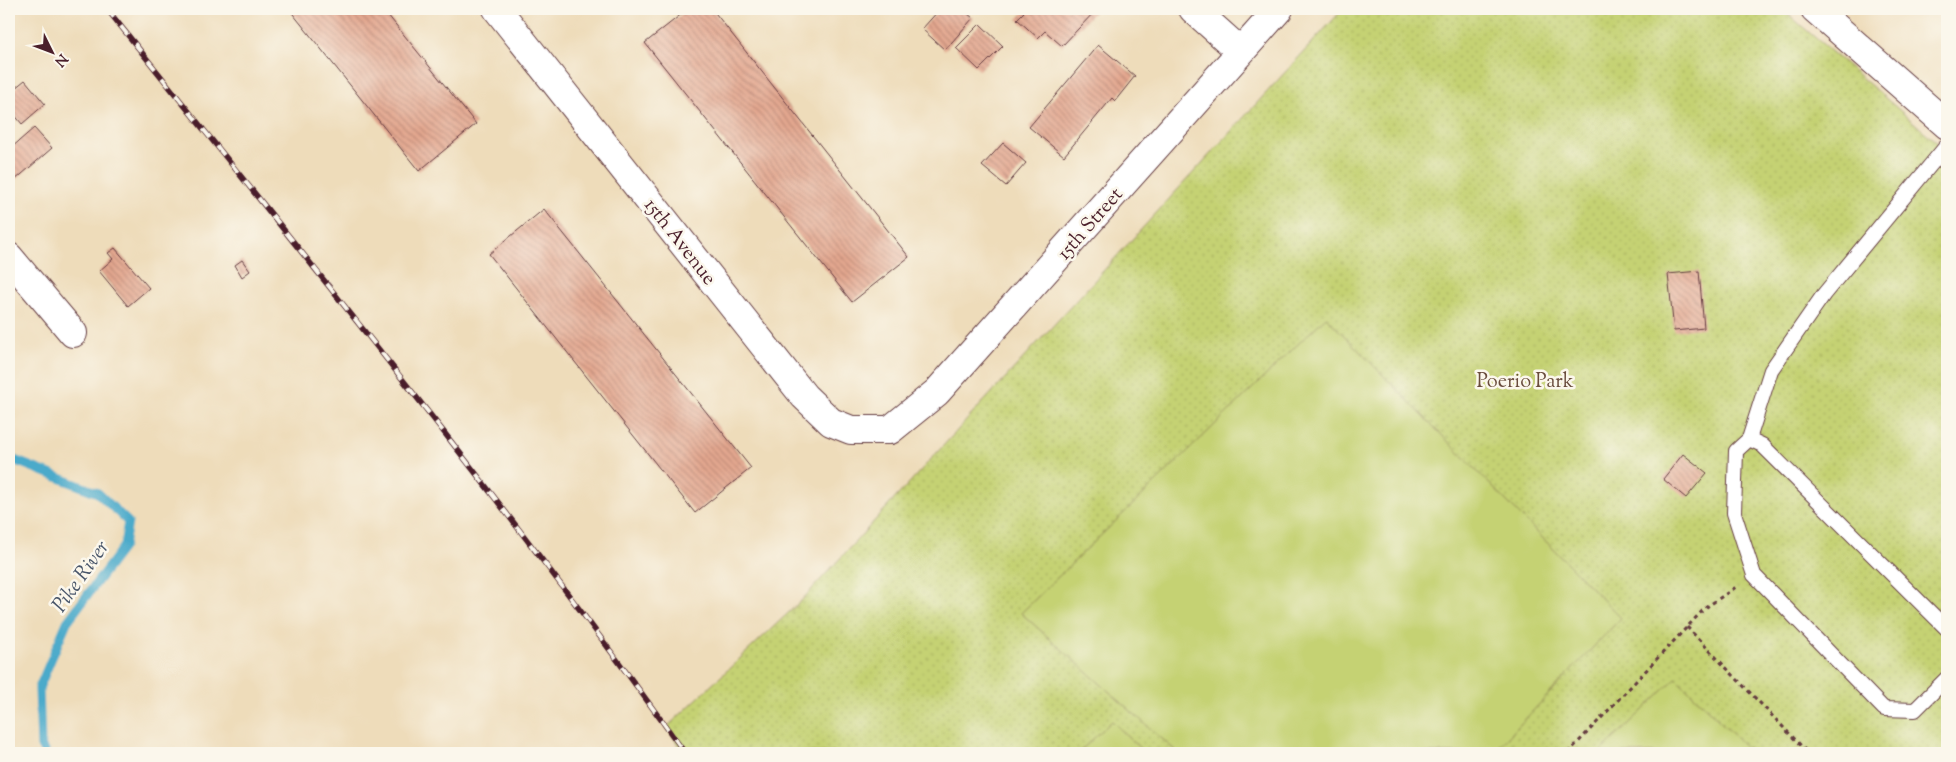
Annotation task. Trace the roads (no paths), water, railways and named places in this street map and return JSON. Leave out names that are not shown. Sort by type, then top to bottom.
[{"type":"street","name":"15th Avenue","points":[[497,9],[804,396],[832,422],[851,430],[890,430]]},
{"type":"street","points":[[1193,9],[1240,51]]},
{"type":"street","name":"15th Street","points":[[890,430],[937,392],[1037,283],[1279,9]]},
{"type":"street","points":[[1815,9],[1947,125]]},
{"type":"street","points":[[9,257],[73,333]]},
{"type":"lane","points":[[1947,145],[1824,294],[1771,370],[1749,439],[1736,451],[1734,513],[1754,575],[1884,709],[1915,710],[1947,678]]},
{"type":"lane","points":[[1749,439],[1762,445],[1947,629]]},
{"type":"waterway","name":"Pike River","points":[[9,458],[98,493],[128,522],[124,546],[67,622],[39,688],[41,746],[45,753]]},
{"type":"railway","points":[[107,9],[401,377],[545,564],[685,753]]},
{"type":"park label","name":"Poerio Park","points":[[1525,380]]}]
